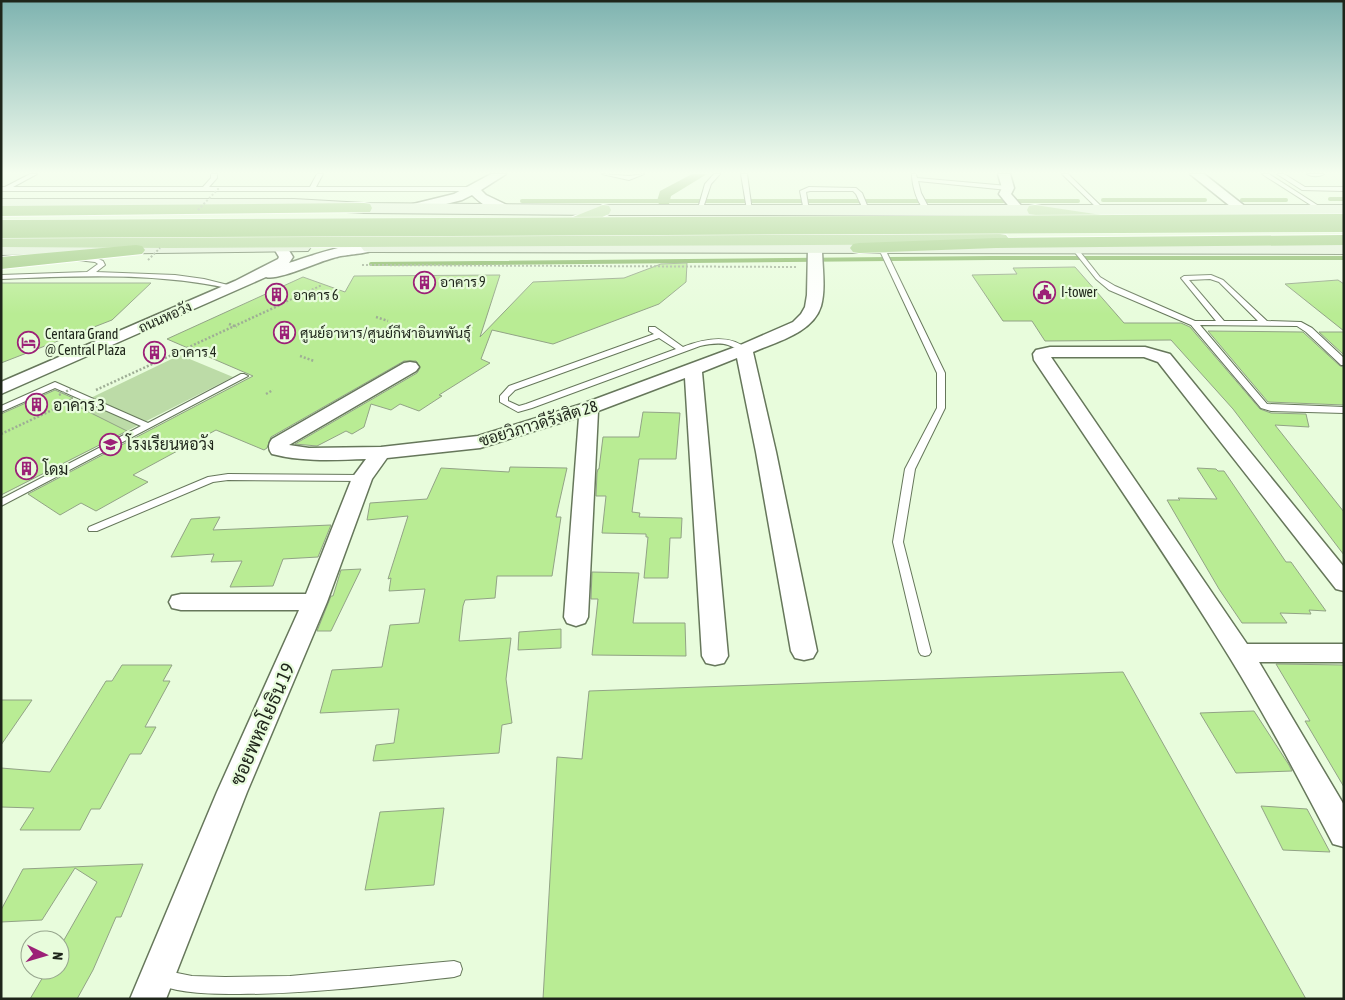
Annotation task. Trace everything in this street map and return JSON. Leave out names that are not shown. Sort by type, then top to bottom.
[{"type":"highway","points":[[1,222],[608,221]]},
{"type":"highway","points":[[1,229],[1245,221]]},
{"type":"highway","points":[[1,236],[1344,231]]},
{"type":"highway","points":[[1,242],[1343,245]]},
{"type":"highway","points":[[859,248],[925,244],[1068,246]]},
{"type":"highway","points":[[3,263],[136,250]]},
{"type":"main road","points":[[136,250],[280,247],[882,248],[1343,245]]},
{"type":"street","name":"ถนนหอวัง","points":[[1,389],[236,286],[286,260],[286,256],[280,247]]},
{"type":"street","points":[[236,286],[301,265],[319,257],[352,249],[372,247]]},
{"type":"street","name":"ซอยวิภาวดีรังสิต 28","points":[[410,367],[294,433],[279,444],[278,450],[309,454],[381,453],[480,442],[589,408],[744,350],[799,325],[807,317],[813,307],[815,295],[815,248]]},
{"type":"street","points":[[744,350],[766,452],[804,651]]},
{"type":"street","points":[[1344,583],[1164,358],[1145,352],[1050,352],[1042,354],[1044,360],[1192,577],[1240,653],[1277,714],[1344,834]]},
{"type":"street","points":[[693,368],[716,656]]},
{"type":"street","points":[[576,617],[589,408]]},
{"type":"street","name":"ซอยพหลโยธิน 19","points":[[152,988],[232,792],[315,602],[362,478],[381,453]]},
{"type":"street","points":[[181,602],[315,602]]},
{"type":"street","points":[[1240,653],[1344,654]]},
{"type":"lane","points":[[1068,246],[1098,278],[1112,288],[1194,323],[1303,325],[1344,363]]},
{"type":"lane","points":[[882,248],[941,373],[941,408],[910,469],[898,542],[925,652]]},
{"type":"lane","points":[[3,263],[33,264],[89,259],[101,262],[102,265],[86,275]]},
{"type":"lane","points":[[3,263],[86,275],[169,275],[236,286]]},
{"type":"lane","points":[[1222,323],[1184,278],[1211,277],[1221,281],[1264,323]]},
{"type":"lane","points":[[1194,323],[1264,406],[1271,408],[1344,410]]},
{"type":"lane","points":[[681,349],[656,332],[512,388],[504,396],[504,402],[513,409],[524,408],[628,371],[681,349],[723,340],[732,342],[744,350]]},
{"type":"lane","points":[[1330,350],[1344,351]]},
{"type":"lane","points":[[1,503],[244,376]]},
{"type":"lane","points":[[1,409],[55,385],[148,426]]},
{"type":"lane","points":[[93,529],[211,480],[228,477],[362,478]]},
{"type":"lane","points":[[152,988],[189,984],[286,985],[454,969]]},
{"type":"path","points":[[360,265],[815,267]]},
{"type":"path","points":[[1,434],[322,285]]},
{"type":"path","points":[[376,317],[388,321]]},
{"type":"path","points":[[229,324],[237,327]]},
{"type":"path","points":[[300,356],[314,362]]},
{"type":"path","points":[[59,395],[72,389]]},
{"type":"path","points":[[266,394],[273,390]]},
{"type":"green space","points":[[180,355],[233,377],[1,495],[1,441]]},
{"type":"building","points":[[687,263],[686,282],[659,304],[553,344],[492,330],[481,359],[490,363],[439,395],[442,396],[419,411],[400,404],[391,410],[371,404],[364,427],[352,434],[346,431],[317,446],[295,444],[417,373],[420,368],[416,361],[404,361],[271,437],[267,448],[264,450],[216,430],[133,475],[148,482],[96,511],[81,503],[60,515],[28,494],[253,376],[167,339],[303,277],[345,292],[354,276],[500,275],[480,337],[533,282],[624,278],[661,264]]},
{"type":"building","points":[[1075,267],[1124,323],[1181,323],[1190,327],[1260,409],[1271,413],[1306,414],[1309,427],[1275,425],[1344,512],[1344,555],[1233,409],[1171,340],[1045,341],[1032,321],[1003,321],[972,275],[1017,274],[1013,268]]},
{"type":"building","points":[[1338,280],[1344,284],[1344,331],[1285,284]]},
{"type":"building","name":"Centara Grand @ Central Plaza","points":[[1,283],[151,283],[112,320],[1,363]]},
{"type":"building","points":[[1208,331],[1303,332],[1340,366],[1344,367],[1344,405],[1268,402]]},
{"type":"building","points":[[1319,332],[1344,332],[1344,355]]},
{"type":"building","name":"โดม","points":[[55,390],[73,398],[67,401],[127,431],[1,495],[1,414]]},
{"type":"building","points":[[643,412],[680,413],[676,459],[639,459],[632,512],[640,513],[639,517],[682,518],[681,538],[670,538],[668,578],[644,578],[648,537],[646,537],[646,534],[602,533],[606,496],[596,496],[597,473],[603,437],[639,437]]},
{"type":"building","points":[[510,467],[567,468],[556,517],[561,517],[552,576],[497,576],[495,598],[465,600],[463,606],[459,641],[511,638],[506,679],[512,723],[502,725],[499,753],[373,761],[376,745],[394,743],[399,709],[320,713],[332,670],[382,667],[390,625],[419,623],[425,589],[389,591],[391,578],[388,579],[408,516],[367,520],[370,503],[427,499],[441,468],[509,472]]},
{"type":"building","points":[[1197,468],[1224,471],[1286,562],[1291,562],[1326,611],[1309,610],[1311,614],[1280,613],[1287,623],[1242,623],[1219,589],[1167,500],[1180,500],[1178,498],[1217,499]]},
{"type":"building","points":[[220,517],[213,530],[331,525],[318,557],[283,559],[273,586],[230,587],[242,561],[211,562],[214,554],[171,557],[191,519]]},
{"type":"building","points":[[361,569],[331,631],[317,631],[331,596],[333,596],[341,570]]},
{"type":"building","points":[[592,572],[639,573],[633,623],[685,623],[686,656],[592,655],[598,599],[591,599]]},
{"type":"building","points":[[561,629],[561,648],[518,650],[519,632]]},
{"type":"building","points":[[1276,664],[1344,665],[1344,787],[1305,721],[1310,721]]},
{"type":"building","points":[[122,665],[172,665],[163,681],[170,681],[145,727],[156,727],[141,754],[130,754],[100,809],[91,809],[80,830],[20,830],[34,808],[1,807],[1,768],[50,772],[106,681],[112,681]]},
{"type":"building","points":[[1123,672],[1306,999],[543,999],[557,757],[582,759],[589,691]]},
{"type":"building","points":[[1,700],[32,700],[1,745]]},
{"type":"building","points":[[1254,711],[1292,771],[1236,773],[1200,713]]},
{"type":"building","points":[[1261,806],[1307,809],[1330,852],[1283,850]]},
{"type":"building","points":[[444,808],[434,885],[365,890],[380,812]]},
{"type":"building","points":[[143,864],[121,917],[116,917],[93,970],[77,999],[30,999],[41,980],[70,980],[70,930],[97,882],[75,868],[42,920],[1,922],[1,910],[23,869]]},
{"type":"waterway","points":[[371,264],[991,258],[1344,258]]},
{"type":"place","name":"อาคาร 9","points":[[424,282]]},
{"type":"place","name":"I-tower","points":[[1045,292]]},
{"type":"place","name":"อาคาร 6","points":[[277,295]]},
{"type":"place","name":"ศูนย์อาหาร/ศูนย์กีฬาอินทพันธุ์","points":[[284,333]]},
{"type":"place","name":"Centara Grand @ Central Plaza","points":[[29,342]]},
{"type":"place","name":"อาคาร 4","points":[[155,352]]},
{"type":"place","name":"อาคาร 3","points":[[37,405]]},
{"type":"place","name":"โรงเรียนหอวัง","points":[[110,444]]},
{"type":"place","name":"โดม","points":[[27,469]]}]
